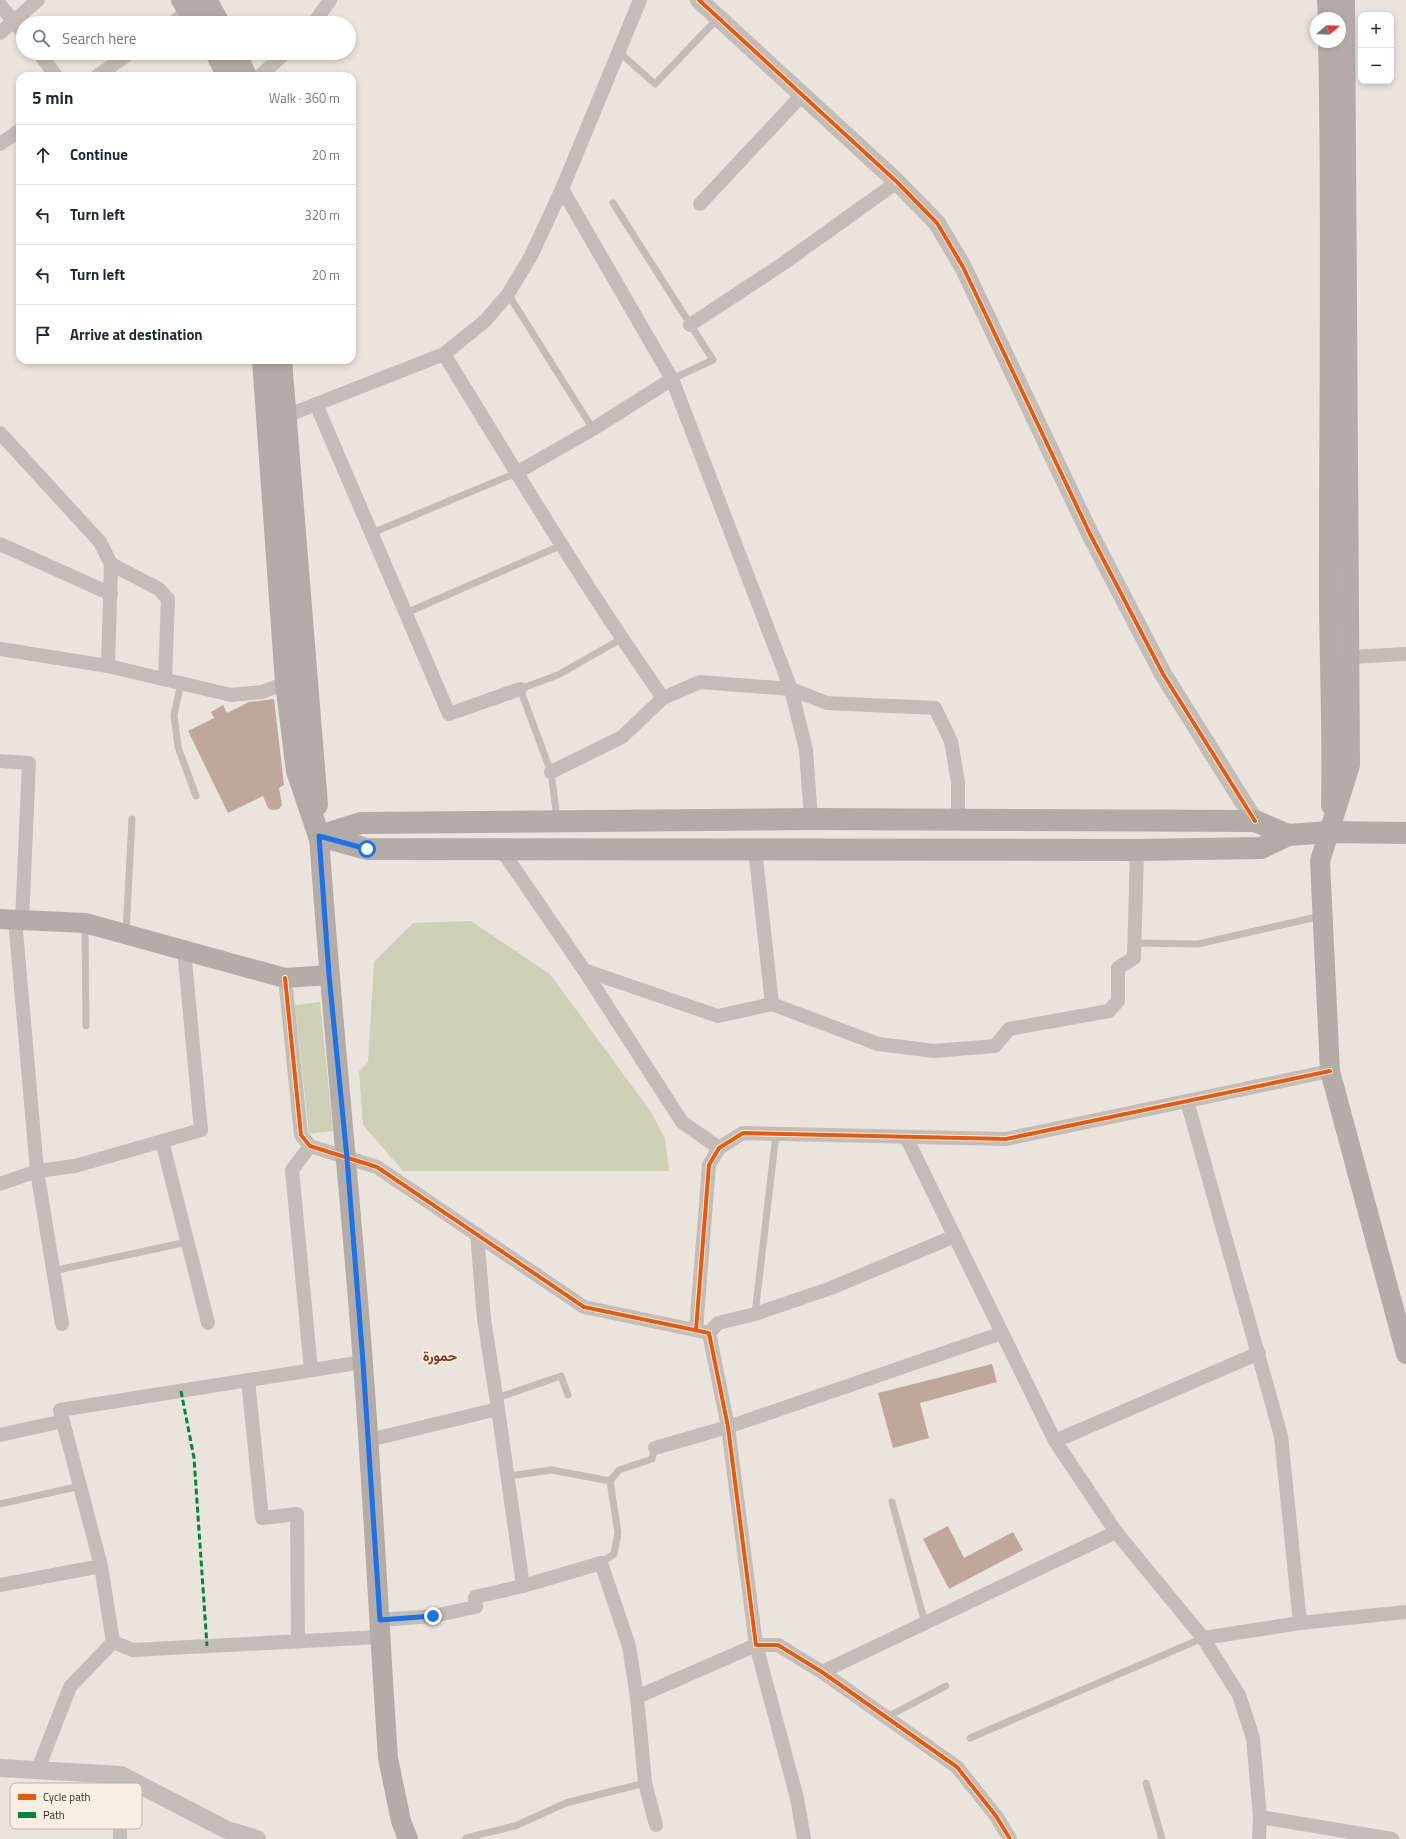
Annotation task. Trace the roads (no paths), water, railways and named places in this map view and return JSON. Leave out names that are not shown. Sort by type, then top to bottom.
[{"type":"main road","points":[[1327,0],[1328,12]]},
{"type":"main road","points":[[1345,0],[1350,765],[1331,832],[1320,861],[1330,1071],[1406,1354]]},
{"type":"main road","points":[[189,11],[202,16]]},
{"type":"main road","points":[[1328,48],[1331,170],[1329,546],[1332,764],[1331,832]]},
{"type":"main road","points":[[220,60],[226,72]]},
{"type":"main road","points":[[238,60],[244,72]]},
{"type":"main road","points":[[263,364],[296,682]]},
{"type":"main road","points":[[281,364],[286,416],[296,682],[297,771],[319,836],[329,975],[347,1158],[369,1440],[388,1758],[401,1821],[408,1839]]},
{"type":"main road","points":[[319,836],[361,824],[811,819],[1255,821],[1288,834],[1331,832],[1406,833]]},
{"type":"main road","points":[[319,836],[367,849],[1137,850],[1261,848],[1288,834]]},
{"type":"main road","points":[[13,919],[85,923],[285,978],[329,975]]},
{"type":"street","points":[[20,16],[38,0]]},
{"type":"street","points":[[319,16],[330,0]]},
{"type":"street","points":[[286,416],[444,354],[485,321],[508,294],[531,256],[562,189],[640,0]]},
{"type":"street","points":[[699,0],[898,182],[937,223],[964,267],[1090,534],[1159,667],[1255,821]]},
{"type":"street","points":[[0,5],[16,24]]},
{"type":"street","points":[[0,34],[14,21]]},
{"type":"street","points":[[44,60],[53,72]]},
{"type":"street","points":[[103,72],[120,60]]},
{"type":"street","points":[[264,72],[277,60]]},
{"type":"street","points":[[700,204],[802,95]]},
{"type":"street","points":[[0,144],[16,133]]},
{"type":"street","points":[[690,325],[784,263],[898,182]]},
{"type":"street","points":[[562,189],[672,379],[791,689],[806,750],[811,819]]},
{"type":"street","points":[[444,354],[516,473],[621,639],[663,698]]},
{"type":"street","points":[[516,473],[593,429],[672,379]]},
{"type":"street","points":[[316,404],[449,714],[520,690]]},
{"type":"street","points":[[0,433],[100,542],[112,564],[108,666]]},
{"type":"street","points":[[0,544],[112,594]]},
{"type":"street","points":[[112,564],[160,589],[168,599],[165,679]]},
{"type":"street","points":[[0,649],[108,666],[231,695],[262,692],[296,682]]},
{"type":"street","points":[[1350,657],[1406,654]]},
{"type":"street","points":[[551,772],[622,737],[663,698],[700,682],[791,689],[827,703],[935,708],[951,741],[958,782],[958,820]]},
{"type":"street","points":[[0,761],[29,763],[13,919],[37,1172],[62,1324]]},
{"type":"street","points":[[501,849],[584,970],[682,1122],[719,1148]]},
{"type":"street","points":[[755,849],[772,1004]]},
{"type":"street","points":[[584,970],[718,1016],[772,1004],[878,1044],[934,1051],[995,1046],[1009,1029],[1109,1011],[1118,1001],[1118,968],[1134,958],[1137,850]]},
{"type":"street","points":[[0,1184],[37,1172],[75,1166],[201,1130],[184,950]]},
{"type":"street","points":[[285,978],[301,1135],[310,1146],[377,1167],[584,1307],[703,1331],[718,1323],[755,1314],[831,1288],[955,1236]]},
{"type":"street","points":[[804,1839],[797,1798],[756,1645],[728,1427],[703,1331],[709,1165],[719,1148],[743,1133],[1006,1139],[1330,1071]]},
{"type":"street","points":[[1187,1101],[1259,1353],[1281,1436],[1300,1623]]},
{"type":"street","points":[[906,1137],[1055,1441],[1116,1532],[1203,1638],[1239,1695],[1253,1738],[1260,1817],[1259,1839]]},
{"type":"street","points":[[162,1141],[208,1323]]},
{"type":"street","points":[[310,1146],[292,1170],[311,1370]]},
{"type":"street","points":[[477,1234],[484,1319],[498,1404],[523,1586]]},
{"type":"street","points":[[655,1448],[728,1427],[1002,1333]]},
{"type":"street","points":[[1055,1441],[1259,1353]]},
{"type":"street","points":[[113,1642],[101,1566],[60,1410],[363,1362]]},
{"type":"street","points":[[248,1380],[262,1518],[297,1514],[298,1641]]},
{"type":"street","points":[[369,1440],[498,1404]]},
{"type":"street","points":[[0,1435],[63,1421]]},
{"type":"street","points":[[822,1672],[1116,1532]]},
{"type":"street","points":[[113,1642],[133,1650],[298,1641],[380,1628],[476,1607],[475,1597],[523,1586],[601,1563],[629,1646],[637,1696],[645,1783],[656,1825]]},
{"type":"street","points":[[0,1585],[101,1566]]},
{"type":"street","points":[[1203,1638],[1300,1623],[1406,1612]]},
{"type":"street","points":[[38,1770],[70,1687],[113,1642]]},
{"type":"street","points":[[637,1696],[756,1645],[778,1645],[822,1672],[957,1766],[996,1816],[1010,1839]]},
{"type":"street","points":[[0,1768],[121,1775],[136,1783]]},
{"type":"street","points":[[121,1775],[121,1783]]},
{"type":"street","points":[[142,1786],[227,1830],[257,1839]]},
{"type":"street","points":[[1260,1817],[1392,1839]]},
{"type":"street","points":[[120,1829],[120,1839]]},
{"type":"lane","points":[[618,51],[655,84],[718,18]]},
{"type":"lane","points":[[613,203],[713,360],[672,379]]},
{"type":"lane","points":[[508,294],[593,429]]},
{"type":"lane","points":[[372,533],[516,473]]},
{"type":"lane","points":[[406,614],[562,545]]},
{"type":"lane","points":[[558,822],[551,772],[520,690],[558,675],[621,639]]},
{"type":"lane","points":[[181,683],[174,716],[178,747],[196,796]]},
{"type":"lane","points":[[126,935],[132,819]]},
{"type":"lane","points":[[1134,943],[1198,944],[1323,915]]},
{"type":"lane","points":[[85,923],[86,1026]]},
{"type":"lane","points":[[755,1314],[776,1134]]},
{"type":"lane","points":[[53,1271],[187,1242]]},
{"type":"lane","points":[[498,1404],[561,1376],[568,1395]]},
{"type":"lane","points":[[601,1563],[614,1554],[618,1533],[610,1482],[619,1470],[652,1459],[655,1448]]},
{"type":"lane","points":[[508,1476],[552,1470],[610,1482]]},
{"type":"lane","points":[[0,1504],[80,1486]]},
{"type":"lane","points":[[892,1502],[924,1623]]},
{"type":"lane","points":[[970,1738],[1203,1638]]},
{"type":"lane","points":[[887,1717],[946,1686]]},
{"type":"lane","points":[[466,1838],[515,1826],[566,1803],[645,1783]]},
{"type":"lane","points":[[1146,1783],[1162,1839]]},
{"type":"district","name":"حمورة","points":[[440,1356]]}]
